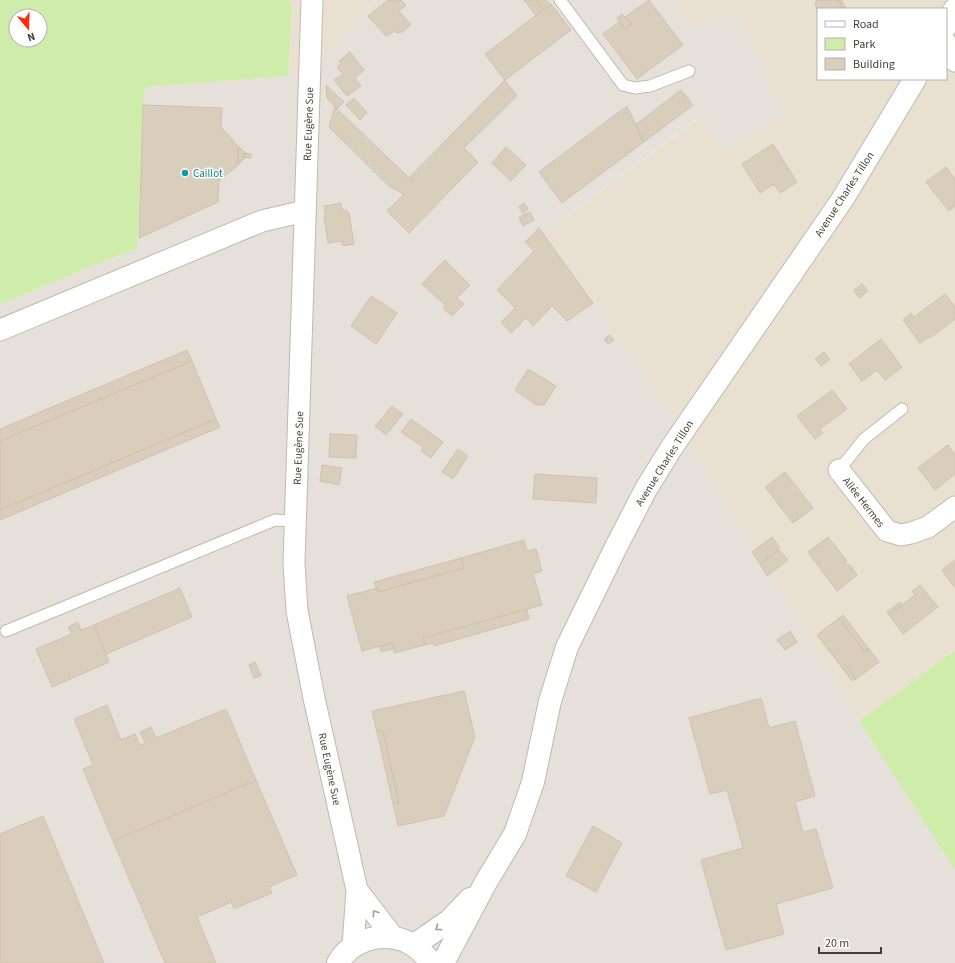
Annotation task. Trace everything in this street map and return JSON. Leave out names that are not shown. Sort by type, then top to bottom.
[{"type":"street","name":"Rue Eugène Sue","points":[[317,0],[305,211],[294,563],[297,611],[314,698],[357,890],[353,946]]},
{"type":"street","points":[[947,24],[955,9]]},
{"type":"street","points":[[947,45],[955,61]]},
{"type":"street","name":"Avenue Charles Tillon","points":[[443,963],[486,882],[515,834],[533,782],[550,701],[567,647],[646,489],[676,441],[842,200],[914,80]]},
{"type":"street","points":[[0,330],[262,222],[305,211]]},
{"type":"street","name":"Allée Hermes","points":[[839,470],[887,531],[901,535],[911,533],[928,527],[955,507]]},
{"type":"street","name":"Avenue Charles Tillon","points":[[414,945],[448,921],[486,882]]},
{"type":"street","name":"Rue Eugène Sue","points":[[357,890],[393,937]]},
{"type":"street","points":[[338,963],[341,957],[353,946],[367,939],[393,937],[414,945],[424,954],[430,963]]},
{"type":"lane","points":[[560,0],[623,85],[636,88],[650,86],[689,71]]},
{"type":"lane","points":[[839,470],[864,439],[902,409]]},
{"type":"lane","points":[[6,631],[275,520],[295,521]]},
{"type":"shaded area","points":[[289,0],[376,0],[340,42],[288,76],[292,7]]},
{"type":"shaded area","points":[[376,0],[676,0],[686,29],[738,15],[782,116],[724,151],[703,114],[546,232],[668,411],[859,721],[955,870],[955,963],[0,963],[0,304],[137,248],[145,87],[288,76],[340,42]]},
{"type":"shaded area","points":[[676,0],[955,0],[955,650],[859,721],[668,411],[546,232],[704,114],[686,29]]},
{"type":"green space","points":[[0,0],[289,0],[292,7],[288,76],[145,87],[137,248],[0,304]]},
{"type":"green space","points":[[955,650],[955,870],[859,721]]},
{"type":"building","points":[[388,0],[401,0],[406,5],[399,11],[411,25],[402,32],[397,33],[395,31],[386,36],[368,16]]},
{"type":"building","points":[[524,0],[536,0],[543,10],[536,15]]},
{"type":"building","points":[[536,0],[546,0],[550,5],[543,10]]},
{"type":"building","points":[[649,0],[683,45],[637,79],[603,34],[619,22],[625,29],[631,24],[625,17]]},
{"type":"building","points":[[816,0],[839,0],[842,8],[817,8],[817,10],[815,3],[817,2]]},
{"type":"building","points":[[839,0],[842,0],[846,8],[842,8]]},
{"type":"building","points":[[551,4],[571,30],[505,80],[485,54]]},
{"type":"building","points":[[622,14],[631,24],[625,29],[617,18]]},
{"type":"building","points":[[350,52],[364,70],[355,78],[361,86],[347,96],[334,80],[343,74],[337,67],[341,63],[339,61]]},
{"type":"building","points":[[505,80],[517,96],[464,148],[478,162],[409,233],[387,211],[404,194],[390,187],[329,127],[335,107],[409,178]]},
{"type":"building","points":[[326,85],[344,102],[337,109],[327,98]]},
{"type":"building","points":[[681,90],[693,105],[644,142],[635,125]]},
{"type":"building","points":[[354,98],[367,113],[360,120],[346,105]]},
{"type":"building","name":"Caillot","points":[[143,105],[222,108],[221,127],[238,146],[238,165],[219,181],[218,202],[139,238]]},
{"type":"building","points":[[627,106],[644,142],[562,203],[539,172]]},
{"type":"building","points":[[773,144],[797,182],[780,193],[774,184],[760,193],[742,164]]},
{"type":"building","points":[[238,146],[246,153],[244,153],[243,157],[246,157],[238,165]]},
{"type":"building","points":[[506,147],[526,165],[511,181],[492,163]]},
{"type":"building","points":[[244,153],[251,154],[251,158],[243,157]]},
{"type":"building","points":[[946,167],[955,179],[955,206],[949,211],[926,182]]},
{"type":"building","points":[[341,203],[342,210],[346,210],[349,213],[354,244],[343,246],[342,241],[328,243],[324,217],[324,206]]},
{"type":"building","points":[[524,203],[528,209],[523,213],[519,207]]},
{"type":"building","points":[[530,212],[534,220],[523,226],[519,217]]},
{"type":"building","points":[[539,228],[593,303],[567,321],[552,306],[533,326],[526,318],[511,333],[501,322],[515,308],[497,290],[534,251],[525,242]]},
{"type":"building","points":[[445,260],[470,285],[457,298],[464,304],[452,316],[443,308],[445,305],[422,284]]},
{"type":"building","points":[[862,284],[868,291],[859,298],[854,290]]},
{"type":"building","points":[[945,294],[955,307],[955,319],[930,338],[929,337],[920,343],[903,320],[911,313],[914,317]]},
{"type":"building","points":[[371,296],[397,313],[376,344],[351,326]]},
{"type":"building","points":[[610,335],[614,340],[608,344],[604,339]]},
{"type":"building","points":[[881,339],[902,367],[885,380],[877,370],[862,381],[849,364]]},
{"type":"building","points":[[187,350],[192,361],[0,441],[0,429]]},
{"type":"building","points":[[824,352],[830,359],[821,366],[815,359]]},
{"type":"building","points":[[192,361],[216,419],[0,510],[0,441]]},
{"type":"building","points":[[528,369],[556,386],[544,405],[536,405],[515,390]]},
{"type":"building","points":[[832,390],[847,409],[820,429],[823,433],[815,439],[797,416]]},
{"type":"building","points":[[392,406],[403,414],[386,435],[375,426]]},
{"type":"building","points":[[216,419],[220,427],[0,520],[0,510]]},
{"type":"building","points":[[411,419],[443,442],[431,458],[421,451],[423,447],[401,432]]},
{"type":"building","points":[[330,434],[357,435],[356,458],[329,457]]},
{"type":"building","points":[[948,445],[955,455],[955,474],[935,490],[918,468]]},
{"type":"building","points":[[458,449],[468,456],[453,479],[442,472]]},
{"type":"building","points":[[322,465],[342,468],[339,485],[320,481]]},
{"type":"building","points":[[785,472],[813,508],[793,523],[765,487]]},
{"type":"building","points":[[535,474],[597,478],[596,503],[533,499]]},
{"type":"building","points":[[772,537],[780,548],[760,564],[752,552]]},
{"type":"building","points":[[828,537],[847,561],[845,562],[847,565],[850,565],[857,575],[837,591],[808,552]]},
{"type":"building","points":[[524,540],[527,551],[536,549],[542,571],[533,574],[542,605],[423,638],[425,645],[394,653],[392,643],[362,651],[347,596],[377,588],[378,592],[464,568],[461,558]]},
{"type":"building","points":[[779,550],[788,560],[767,576],[760,564]]},
{"type":"building","points":[[461,558],[464,568],[378,592],[374,582]]},
{"type":"building","points":[[955,560],[955,588],[942,570]]},
{"type":"building","points":[[920,585],[938,607],[903,634],[889,615],[915,595],[912,591]]},
{"type":"building","points":[[180,588],[192,617],[106,654],[94,625]]},
{"type":"building","points":[[900,602],[902,605],[889,615],[887,612]]},
{"type":"building","points":[[527,609],[529,619],[434,646],[433,643],[425,645],[423,638]]},
{"type":"building","points":[[843,615],[869,649],[865,652],[839,618]]},
{"type":"building","points":[[839,618],[865,652],[869,649],[879,662],[856,679],[847,666],[843,669],[817,635]]},
{"type":"building","points":[[78,622],[81,630],[94,625],[109,662],[52,687],[36,649],[72,634],[68,627]]},
{"type":"building","points":[[790,631],[797,642],[785,650],[777,640]]},
{"type":"building","points":[[392,643],[393,649],[381,652],[380,647]]},
{"type":"building","points":[[255,662],[261,676],[254,678],[249,665]]},
{"type":"building","points":[[847,666],[856,679],[852,681],[843,669]]},
{"type":"building","points":[[464,691],[475,737],[444,816],[398,826],[393,804],[399,803],[383,731],[377,732],[372,711]]},
{"type":"building","points":[[761,698],[769,728],[795,721],[815,796],[795,802],[803,832],[816,829],[833,888],[776,904],[784,934],[726,950],[701,860],[743,848],[727,790],[710,794],[689,718]]},
{"type":"building","points":[[107,705],[121,740],[135,734],[140,745],[145,743],[140,732],[151,727],[156,738],[226,709],[256,780],[113,841],[83,769],[93,765],[74,719]]},
{"type":"building","points":[[383,731],[399,803],[393,804],[377,732]]},
{"type":"building","points":[[256,780],[297,875],[269,887],[272,893],[234,909],[231,902],[197,917],[216,963],[165,963],[113,841]]},
{"type":"building","points":[[43,816],[104,963],[0,963],[0,834]]},
{"type":"building","points":[[593,826],[622,843],[596,892],[566,876]]},
{"type":"place","name":"Caillot","points":[[185,173]]}]
